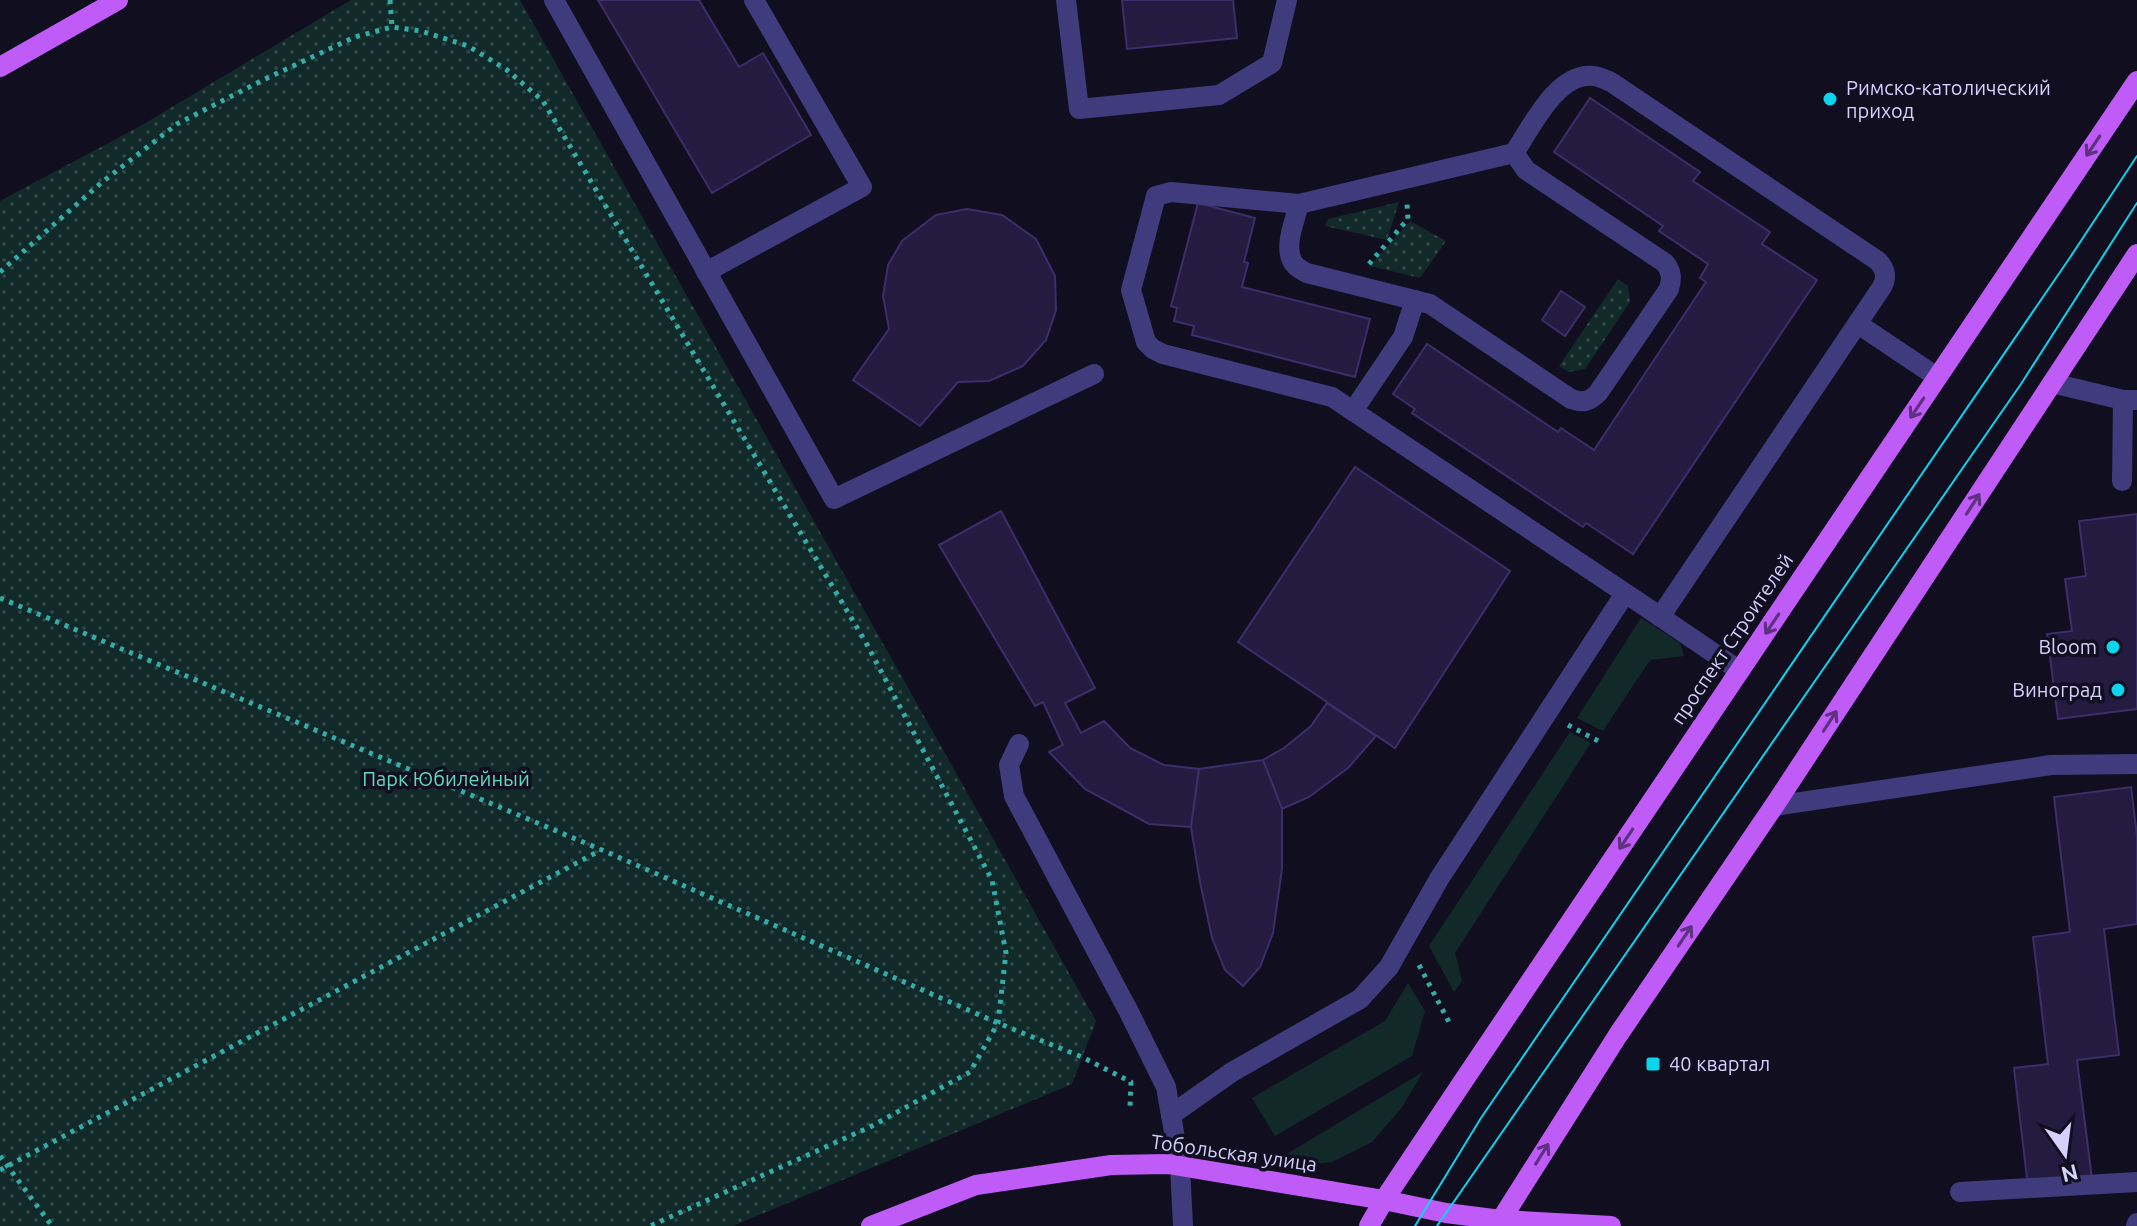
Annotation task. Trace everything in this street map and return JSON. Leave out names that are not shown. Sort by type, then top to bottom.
[{"type":"main road","points":[[0,67],[118,0]]},
{"type":"main road","name":"проспект Строителей","points":[[1369,1226],[2137,81]]},
{"type":"main road","points":[[1499,1223],[1618,1035],[1774,806],[2137,254]]},
{"type":"main road","name":"Тобольская улица","points":[[871,1226],[976,1185],[1111,1165],[1168,1164],[1384,1200],[1499,1223],[1611,1226]]},
{"type":"street","points":[[554,0],[834,499],[1094,374]]},
{"type":"street","points":[[706,272],[862,187],[754,0]]},
{"type":"street","points":[[1066,0],[1079,109],[1219,95],[1272,63],[1287,0]]},
{"type":"street","points":[[1660,617],[1858,324],[1886,278],[1885,268],[1878,261],[1611,82],[1592,75],[1571,80],[1556,91],[1514,153],[1299,204],[1171,192],[1156,196],[1131,290],[1146,342],[1153,349],[1332,397],[1740,671]]},
{"type":"street","points":[[1299,204],[1289,242],[1295,265],[1307,273],[1430,304],[1571,399],[1581,402],[1591,400],[1669,289],[1670,270],[1665,263],[1526,170],[1514,153]]},
{"type":"street","points":[[1353,411],[1403,337],[1415,300]]},
{"type":"street","points":[[1858,324],[1937,377]]},
{"type":"street","points":[[2052,383],[2130,400],[2122,481]]},
{"type":"street","points":[[1171,1115],[1232,1072],[1360,999],[1389,967],[1439,879],[1622,598]]},
{"type":"street","points":[[1019,744],[1009,765],[1014,796],[1166,1087],[1180,1166],[1183,1226]]},
{"type":"street","points":[[1774,806],[2051,765],[2137,764]]},
{"type":"street","points":[[1960,1192],[2137,1182]]},
{"type":"path","points":[[390,0],[392,27]]},
{"type":"path","points":[[0,272],[101,183],[177,124],[355,37],[392,27],[421,31],[468,46],[507,70],[543,101],[865,641],[992,880],[1006,953],[998,1023],[970,1072],[870,1127],[650,1226]]},
{"type":"path","points":[[1352,284],[1408,219],[1405,179]]},
{"type":"path","points":[[0,598],[602,850],[1082,1057],[1131,1082],[1130,1107]]},
{"type":"path","points":[[1564,723],[1602,743]]},
{"type":"path","points":[[0,1170],[602,850]]},
{"type":"path","points":[[1415,957],[1450,1024]]},
{"type":"path","points":[[0,1156],[52,1226]]},
{"type":"green space","name":"Парк Юбилейный","points":[[351,0],[520,0],[1096,1021],[1072,1084],[733,1226],[0,1226],[0,201],[142,125]]},
{"type":"green space","points":[[1399,202],[1387,240],[1325,226],[1328,219]]},
{"type":"green space","points":[[1410,221],[1446,241],[1420,278],[1370,266]]},
{"type":"green space","points":[[1618,279],[1628,286],[1630,302],[1585,369],[1569,372],[1559,366]]},
{"type":"green space","points":[[1641,618],[1680,643],[1684,656],[1650,660],[1603,731],[1577,718]]},
{"type":"green space","points":[[1570,732],[1591,743],[1455,953],[1462,981],[1454,992],[1429,946]]},
{"type":"green space","points":[[1408,983],[1425,1011],[1412,1056],[1275,1136],[1252,1098],[1385,1021]]},
{"type":"green space","points":[[1423,1072],[1402,1107],[1372,1142],[1332,1162],[1286,1167],[1282,1157]]},
{"type":"building","points":[[598,0],[699,0],[739,67],[763,53],[811,135],[712,193]]},
{"type":"building","points":[[1122,0],[1233,0],[1237,38],[1127,49]]},
{"type":"building","points":[[1590,98],[1700,172],[1693,181],[1770,232],[1762,244],[1817,280],[1633,554],[1586,523],[1583,527],[1412,413],[1415,409],[1393,394],[1427,344],[1558,432],[1561,428],[1594,450],[1706,282],[1700,278],[1708,264],[1659,231],[1663,226],[1554,152]]},
{"type":"building","points":[[1198,203],[1255,218],[1244,262],[1248,263],[1242,287],[1370,319],[1355,377],[1192,335],[1194,326],[1174,321],[1177,308],[1171,306]]},
{"type":"building","points":[[967,209],[1002,215],[1036,239],[1055,276],[1056,310],[1046,340],[1023,366],[989,381],[958,382],[920,426],[853,380],[889,329],[883,296],[888,265],[902,241],[936,215]]},
{"type":"building","points":[[1561,291],[1585,307],[1565,336],[1542,320]]},
{"type":"building","points":[[1355,467],[1510,571],[1395,748],[1238,642]]},
{"type":"building","points":[[1001,511],[1095,688],[1065,703],[1081,733],[1104,721],[1130,748],[1164,765],[1199,769],[1191,827],[1149,824],[1085,789],[1049,752],[1063,745],[1043,702],[1035,706],[939,545]]},
{"type":"building","points":[[2137,514],[2137,709],[2058,719],[2047,634],[2072,631],[2065,579],[2086,576],[2079,521]]},
{"type":"building","points":[[1327,703],[1376,736],[1348,768],[1309,797],[1282,809],[1263,760],[1311,726]]},
{"type":"building","points":[[1263,760],[1282,809],[1282,869],[1273,933],[1260,967],[1243,986],[1225,970],[1212,938],[1191,827],[1199,769]]},
{"type":"building","points":[[2131,787],[2137,836],[2137,924],[2104,929],[2119,1055],[2077,1060],[2092,1179],[2028,1187],[2014,1068],[2048,1064],[2033,937],[2070,932],[2054,797]]},
{"type":"tram line","points":[[1415,1226],[1481,1118],[2137,156]]},
{"type":"tram line","points":[[1437,1226],[2021,384],[2137,203]]},
{"type":"place","name":"Римско-католический приход","points":[[1830,99]]},
{"type":"place","name":"Bloom","points":[[2113,647]]},
{"type":"place","name":"Виноград","points":[[2118,690]]},
{"type":"place","name":"40 квартал","points":[[1653,1064]]}]
